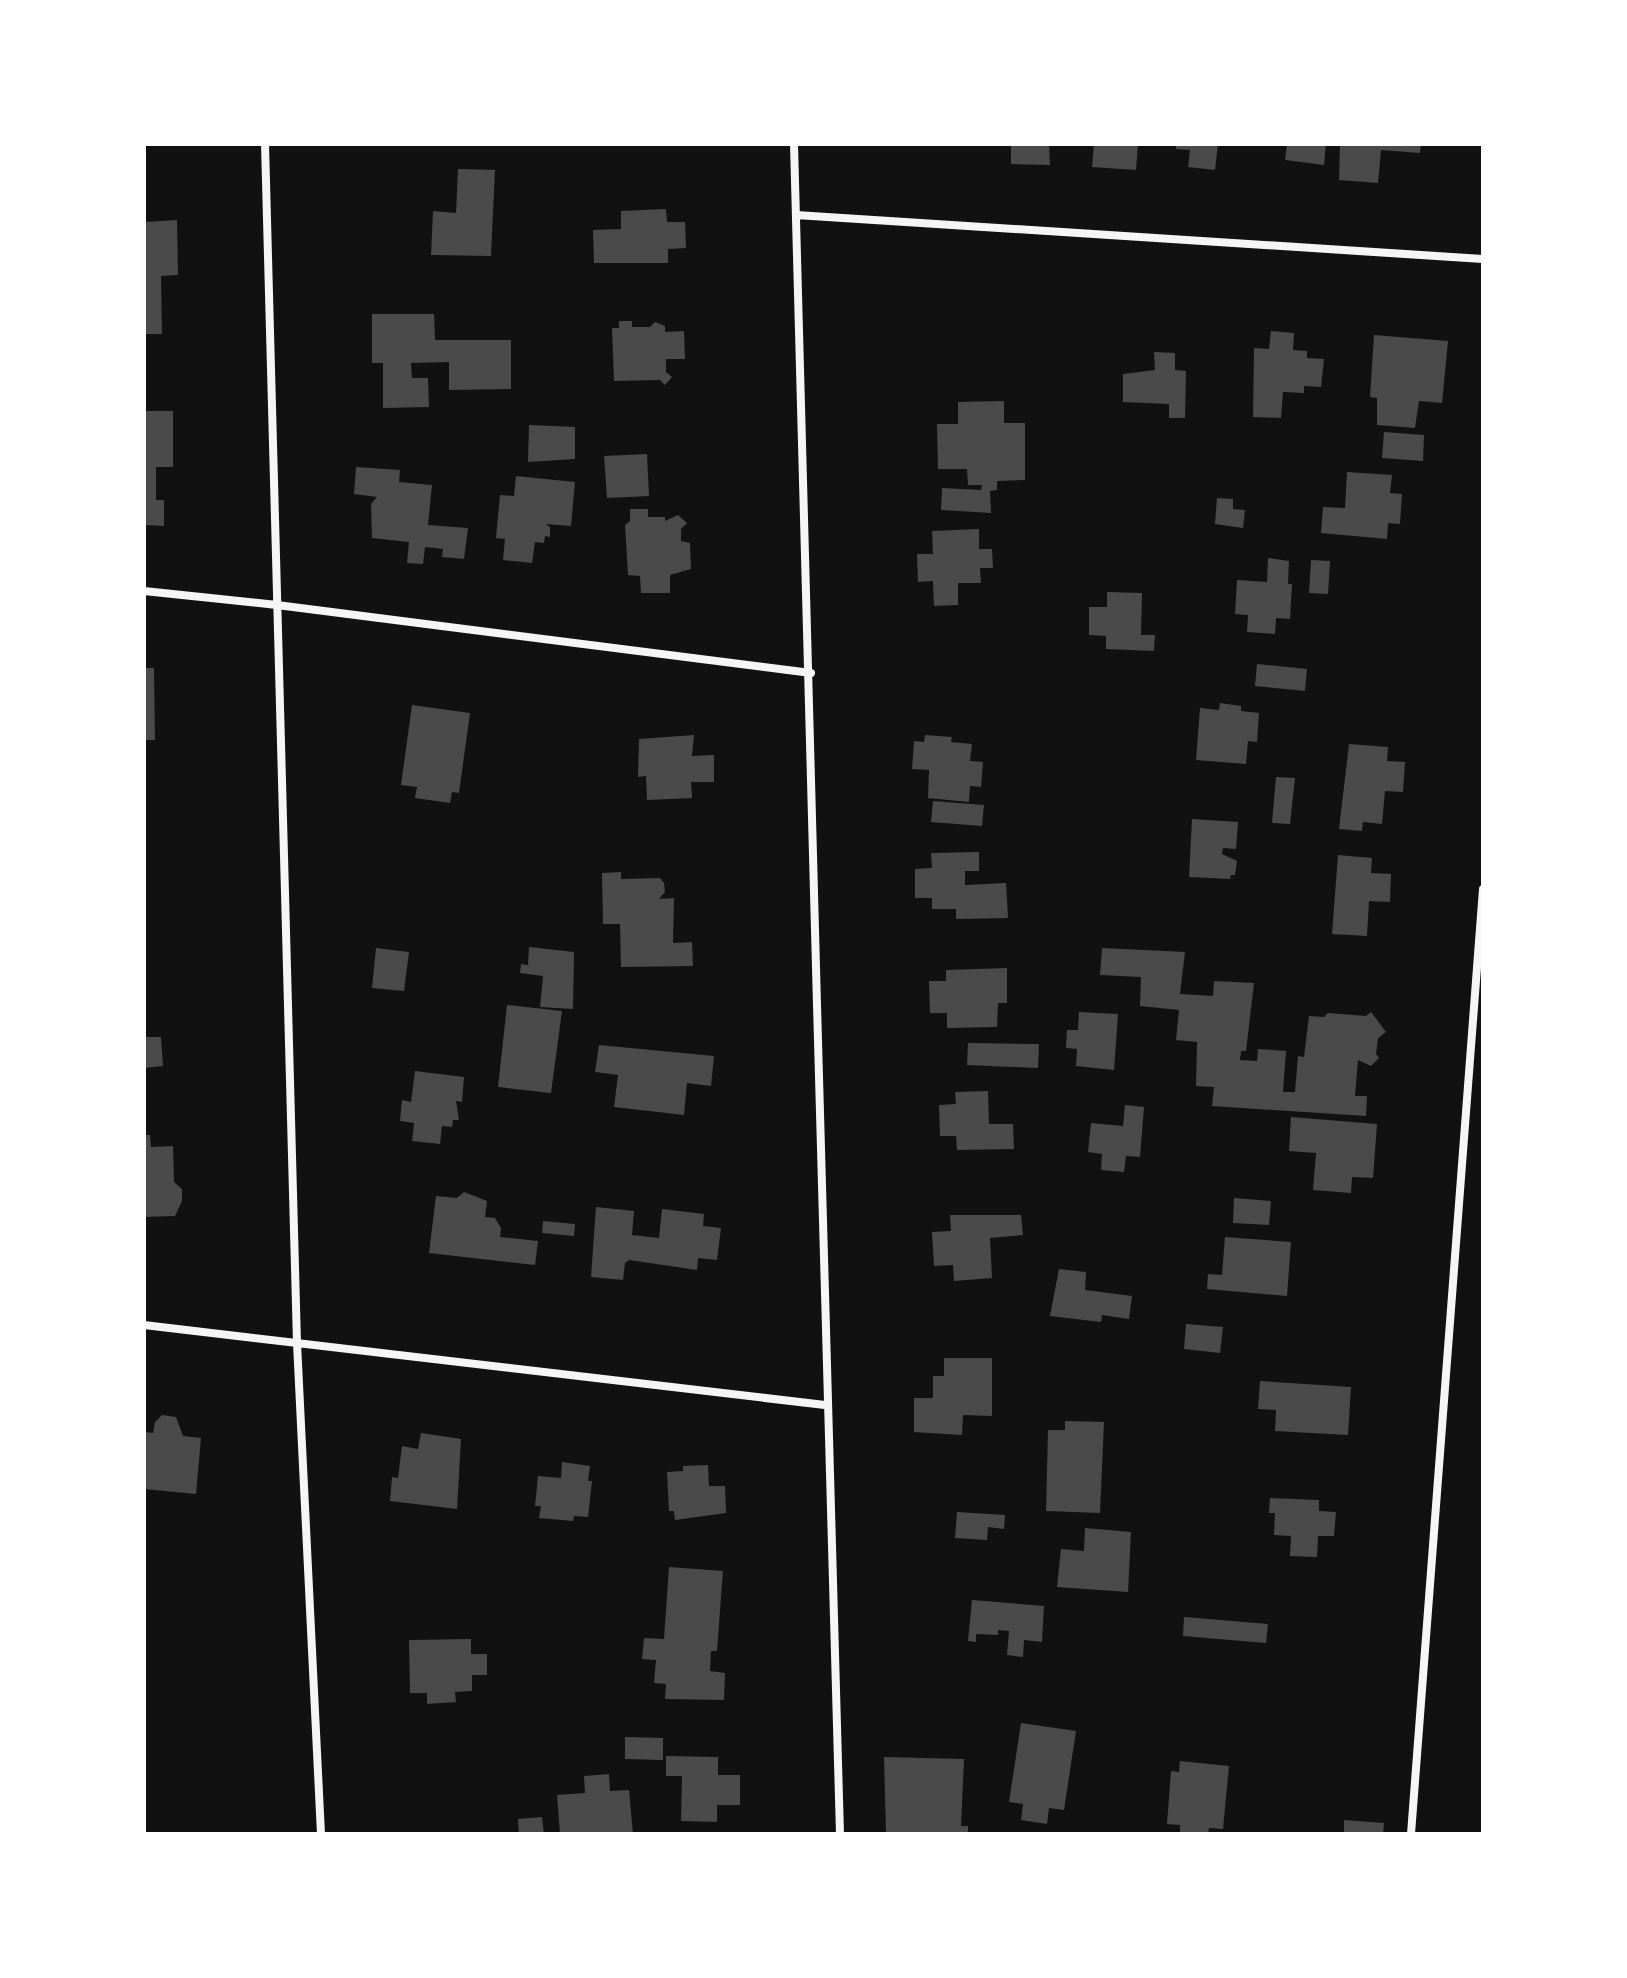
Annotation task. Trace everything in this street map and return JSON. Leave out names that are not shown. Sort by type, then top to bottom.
[{"type":"street","points":[[265,144],[297,1343],[321,1834]]},
{"type":"street","points":[[794,144],[811,673],[825,1405],[840,1834]]},
{"type":"street","points":[[796,215],[1483,259]]},
{"type":"street","points":[[144,591],[811,673]]},
{"type":"street","points":[[1411,1834],[1483,889]]},
{"type":"street","points":[[144,1325],[825,1405]]},
{"type":"building","points":[[1011,144],[1049,144],[1050,165],[1011,164]]},
{"type":"building","points":[[1094,144],[1138,144],[1136,170],[1092,167]]},
{"type":"building","points":[[1176,144],[1218,144],[1215,170],[1188,167],[1190,150],[1176,149]]},
{"type":"building","points":[[1287,144],[1326,144],[1324,165],[1285,160]]},
{"type":"building","points":[[1340,144],[1421,144],[1420,153],[1381,150],[1378,183],[1339,180]]},
{"type":"building","points":[[458,169],[495,170],[491,256],[431,255],[433,211],[456,213]]},
{"type":"building","points":[[666,209],[667,222],[685,222],[686,248],[668,249],[668,263],[594,263],[593,230],[621,229],[621,211]]},
{"type":"building","points":[[177,220],[178,275],[161,276],[162,334],[144,334],[144,222]]},
{"type":"building","points":[[372,314],[434,314],[435,340],[511,340],[511,389],[449,390],[449,362],[411,363],[412,378],[428,378],[429,407],[383,408],[383,363],[372,363]]},
{"type":"building","points":[[619,321],[632,321],[632,327],[650,327],[655,322],[665,326],[665,332],[684,331],[685,359],[666,359],[666,372],[672,377],[665,385],[660,380],[614,381],[612,328],[619,328]]},
{"type":"building","points":[[1271,331],[1294,333],[1293,350],[1307,351],[1307,358],[1324,359],[1321,387],[1304,386],[1304,393],[1283,392],[1281,418],[1253,417],[1254,348],[1269,349]]},
{"type":"building","points":[[1374,335],[1448,341],[1442,403],[1419,401],[1415,428],[1377,425],[1377,398],[1370,397]]},
{"type":"building","points":[[1154,352],[1175,353],[1175,370],[1186,371],[1185,418],[1169,418],[1169,404],[1123,402],[1123,374],[1155,370]]},
{"type":"building","points":[[1004,401],[1004,423],[1025,423],[1025,480],[997,481],[997,490],[990,491],[991,513],[941,510],[942,488],[981,490],[982,485],[968,485],[967,469],[938,469],[937,424],[958,424],[958,402]]},
{"type":"building","points":[[144,411],[173,411],[173,467],[156,467],[156,500],[164,500],[164,526],[144,525]]},
{"type":"building","points":[[529,425],[575,427],[575,459],[528,462]]},
{"type":"building","points":[[1384,432],[1424,435],[1423,461],[1382,458]]},
{"type":"building","points":[[647,454],[649,496],[607,498],[604,456]]},
{"type":"building","points":[[356,467],[400,470],[399,482],[432,485],[428,525],[468,528],[464,559],[442,557],[443,549],[425,547],[423,564],[407,563],[409,542],[372,538],[371,504],[377,497],[354,494]]},
{"type":"building","points":[[1347,472],[1392,475],[1390,493],[1402,494],[1400,524],[1388,523],[1387,539],[1321,533],[1323,507],[1345,508]]},
{"type":"building","points":[[516,476],[575,482],[571,526],[546,524],[550,527],[550,537],[545,536],[544,543],[535,542],[532,563],[503,560],[505,539],[496,538],[500,495],[514,496]]},
{"type":"building","points":[[1217,498],[1233,499],[1233,509],[1245,510],[1243,528],[1215,524]]},
{"type":"building","points":[[630,509],[648,509],[648,517],[665,517],[665,521],[678,515],[687,523],[681,529],[681,541],[690,543],[691,569],[670,575],[670,593],[641,593],[640,576],[628,575],[625,525],[630,521]]},
{"type":"building","points":[[979,529],[979,549],[992,549],[993,568],[980,568],[981,583],[958,583],[958,605],[934,606],[933,581],[918,582],[917,554],[933,554],[932,531]]},
{"type":"building","points":[[1268,558],[1289,561],[1288,584],[1292,584],[1290,619],[1276,618],[1275,634],[1247,632],[1248,615],[1235,614],[1237,580],[1267,582]]},
{"type":"building","points":[[1311,560],[1330,561],[1328,594],[1309,593]]},
{"type":"building","points":[[1107,592],[1142,593],[1141,635],[1155,635],[1154,651],[1106,649],[1106,636],[1089,635],[1089,607],[1107,607]]},
{"type":"building","points":[[1257,664],[1307,669],[1305,691],[1255,686]]},
{"type":"building","points":[[144,668],[154,668],[155,740],[144,740]]},
{"type":"building","points":[[1220,703],[1241,706],[1241,711],[1259,713],[1257,742],[1248,741],[1246,764],[1196,760],[1200,708],[1219,710]]},
{"type":"building","points":[[412,705],[470,713],[459,793],[452,792],[450,803],[415,798],[417,787],[401,785]]},
{"type":"building","points":[[694,735],[692,756],[714,755],[714,782],[691,782],[692,798],[647,800],[646,776],[638,777],[639,739]]},
{"type":"building","points":[[925,735],[952,737],[951,742],[972,744],[970,761],[983,762],[981,787],[970,786],[969,802],[928,798],[929,770],[912,769],[914,741],[924,742]]},
{"type":"building","points":[[1349,744],[1388,747],[1387,761],[1405,762],[1403,792],[1385,791],[1382,824],[1363,822],[1362,831],[1339,829]]},
{"type":"building","points":[[1276,777],[1295,778],[1290,824],[1272,823]]},
{"type":"building","points":[[933,801],[984,805],[982,826],[931,822]]},
{"type":"building","points":[[1192,819],[1238,822],[1236,849],[1223,848],[1222,854],[1237,861],[1235,875],[1231,875],[1230,879],[1189,877]]},
{"type":"building","points":[[979,852],[979,871],[965,871],[965,885],[1006,883],[1008,918],[956,919],[956,909],[932,909],[932,898],[915,898],[915,869],[932,868],[931,853]]},
{"type":"building","points":[[1338,855],[1372,858],[1371,873],[1391,874],[1390,902],[1369,901],[1367,936],[1332,934]]},
{"type":"building","points":[[621,872],[621,879],[660,878],[664,883],[665,892],[659,899],[674,898],[673,943],[692,942],[693,966],[621,967],[620,924],[603,924],[602,873]]},
{"type":"building","points":[[529,947],[574,952],[573,1009],[540,1007],[543,976],[520,973],[521,964],[528,965]]},
{"type":"building","points":[[376,948],[409,952],[404,991],[372,988]]},
{"type":"building","points":[[1102,948],[1185,952],[1180,994],[1213,996],[1214,981],[1254,983],[1246,1051],[1241,1051],[1240,1060],[1257,1061],[1258,1049],[1286,1051],[1283,1092],[1295,1092],[1298,1056],[1304,1057],[1309,1016],[1324,1017],[1328,1013],[1366,1016],[1371,1012],[1386,1032],[1378,1038],[1376,1054],[1379,1058],[1371,1066],[1358,1060],[1355,1096],[1367,1096],[1366,1116],[1212,1106],[1214,1087],[1196,1086],[1197,1042],[1176,1040],[1179,1010],[1140,1006],[1141,977],[1100,975]]},
{"type":"building","points":[[1007,968],[1007,1003],[998,1003],[997,1027],[947,1028],[947,1013],[930,1013],[929,981],[946,981],[946,970]]},
{"type":"building","points":[[507,1005],[562,1011],[551,1093],[498,1087]]},
{"type":"building","points":[[1079,1012],[1118,1014],[1114,1070],[1076,1066],[1077,1049],[1066,1048],[1067,1030],[1078,1030]]},
{"type":"building","points":[[144,1037],[161,1037],[163,1066],[144,1068]]},
{"type":"building","points":[[968,1043],[1039,1044],[1038,1068],[967,1065]]},
{"type":"building","points":[[599,1045],[714,1056],[711,1086],[687,1083],[684,1115],[614,1107],[618,1075],[595,1072]]},
{"type":"building","points":[[415,1071],[464,1077],[462,1102],[456,1101],[459,1120],[453,1120],[452,1127],[442,1126],[440,1144],[412,1141],[414,1123],[400,1121],[402,1100],[411,1102]]},
{"type":"building","points":[[988,1091],[989,1124],[1013,1124],[1014,1149],[957,1150],[956,1136],[940,1136],[939,1105],[956,1104],[955,1092]]},
{"type":"building","points":[[1125,1105],[1144,1107],[1140,1157],[1126,1156],[1124,1172],[1101,1170],[1102,1154],[1088,1152],[1091,1123],[1123,1126]]},
{"type":"building","points":[[1291,1117],[1377,1124],[1373,1178],[1352,1177],[1351,1193],[1313,1190],[1316,1153],[1289,1151]]},
{"type":"building","points":[[144,1135],[150,1135],[151,1147],[173,1146],[174,1182],[182,1189],[182,1201],[175,1216],[144,1217]]},
{"type":"building","points":[[464,1192],[487,1201],[485,1217],[495,1218],[501,1228],[500,1237],[538,1241],[535,1265],[429,1253],[436,1196],[457,1198]]},
{"type":"building","points":[[1234,1198],[1271,1201],[1269,1225],[1233,1223]]},
{"type":"building","points":[[596,1207],[634,1211],[632,1235],[659,1238],[662,1209],[704,1214],[703,1226],[721,1228],[717,1260],[698,1258],[697,1270],[629,1260],[625,1263],[623,1280],[591,1277]]},
{"type":"building","points":[[950,1215],[1021,1215],[1023,1235],[990,1238],[992,1278],[954,1281],[953,1265],[934,1266],[932,1232],[951,1231]]},
{"type":"building","points":[[543,1221],[575,1224],[574,1236],[542,1233]]},
{"type":"building","points":[[1225,1237],[1291,1242],[1287,1296],[1207,1289],[1208,1274],[1222,1275]]},
{"type":"building","points":[[1059,1269],[1086,1272],[1085,1290],[1132,1296],[1129,1319],[1102,1315],[1101,1322],[1050,1316]]},
{"type":"building","points":[[1186,1324],[1223,1327],[1220,1353],[1184,1349]]},
{"type":"building","points":[[944,1358],[992,1358],[992,1416],[963,1415],[962,1435],[914,1432],[914,1398],[933,1398],[933,1376],[944,1376]]},
{"type":"building","points":[[1260,1381],[1351,1387],[1348,1435],[1275,1431],[1276,1410],[1258,1409]]},
{"type":"building","points":[[162,1415],[176,1417],[183,1436],[201,1438],[196,1494],[144,1489],[144,1432],[153,1433],[155,1422]]},
{"type":"building","points":[[1065,1421],[1104,1422],[1100,1513],[1046,1511],[1048,1430],[1065,1430]]},
{"type":"building","points":[[421,1433],[461,1439],[457,1509],[390,1501],[392,1477],[398,1478],[402,1446],[418,1449]]},
{"type":"building","points":[[562,1462],[590,1466],[588,1481],[592,1481],[588,1517],[574,1516],[573,1521],[539,1518],[541,1506],[535,1506],[538,1476],[561,1478]]},
{"type":"building","points":[[708,1465],[709,1486],[725,1486],[726,1513],[675,1520],[674,1511],[669,1511],[667,1472],[683,1471],[683,1466]]},
{"type":"building","points":[[1270,1498],[1319,1500],[1319,1511],[1336,1512],[1334,1536],[1318,1536],[1317,1557],[1290,1556],[1291,1536],[1274,1535],[1275,1513],[1269,1513]]},
{"type":"building","points":[[957,1512],[1005,1515],[1004,1529],[988,1527],[987,1540],[955,1538]]},
{"type":"building","points":[[1085,1528],[1131,1532],[1128,1592],[1057,1587],[1061,1549],[1084,1551]]},
{"type":"building","points":[[669,1567],[723,1571],[717,1651],[711,1651],[710,1671],[725,1673],[724,1700],[665,1699],[666,1684],[654,1683],[656,1660],[642,1659],[644,1638],[664,1639]]},
{"type":"building","points":[[972,1600],[1044,1606],[1042,1642],[1024,1640],[1023,1657],[1007,1655],[1009,1631],[998,1630],[998,1635],[976,1634],[976,1642],[968,1641]]},
{"type":"building","points":[[1184,1617],[1268,1624],[1266,1643],[1183,1636]]},
{"type":"building","points":[[471,1639],[471,1654],[487,1654],[487,1675],[472,1675],[472,1691],[455,1692],[456,1702],[427,1704],[427,1693],[410,1693],[409,1640]]},
{"type":"building","points":[[1021,1723],[1076,1731],[1064,1810],[1049,1808],[1047,1824],[1021,1820],[1023,1804],[1009,1802]]},
{"type":"building","points":[[625,1737],[663,1738],[663,1760],[625,1759]]},
{"type":"building","points":[[666,1756],[718,1757],[718,1775],[740,1775],[740,1805],[717,1805],[717,1822],[681,1821],[682,1776],[666,1776]]},
{"type":"building","points":[[884,1757],[964,1759],[961,1826],[968,1826],[968,1834],[886,1834]]},
{"type":"building","points":[[1180,1761],[1229,1766],[1223,1829],[1209,1828],[1208,1834],[1180,1834],[1180,1825],[1167,1824],[1171,1771],[1179,1772]]},
{"type":"building","points":[[609,1774],[610,1791],[629,1790],[633,1834],[560,1834],[557,1795],[585,1793],[584,1776]]},
{"type":"building","points":[[542,1817],[544,1834],[519,1834],[518,1819]]},
{"type":"building","points":[[1344,1820],[1384,1823],[1383,1834],[1344,1834]]}]
